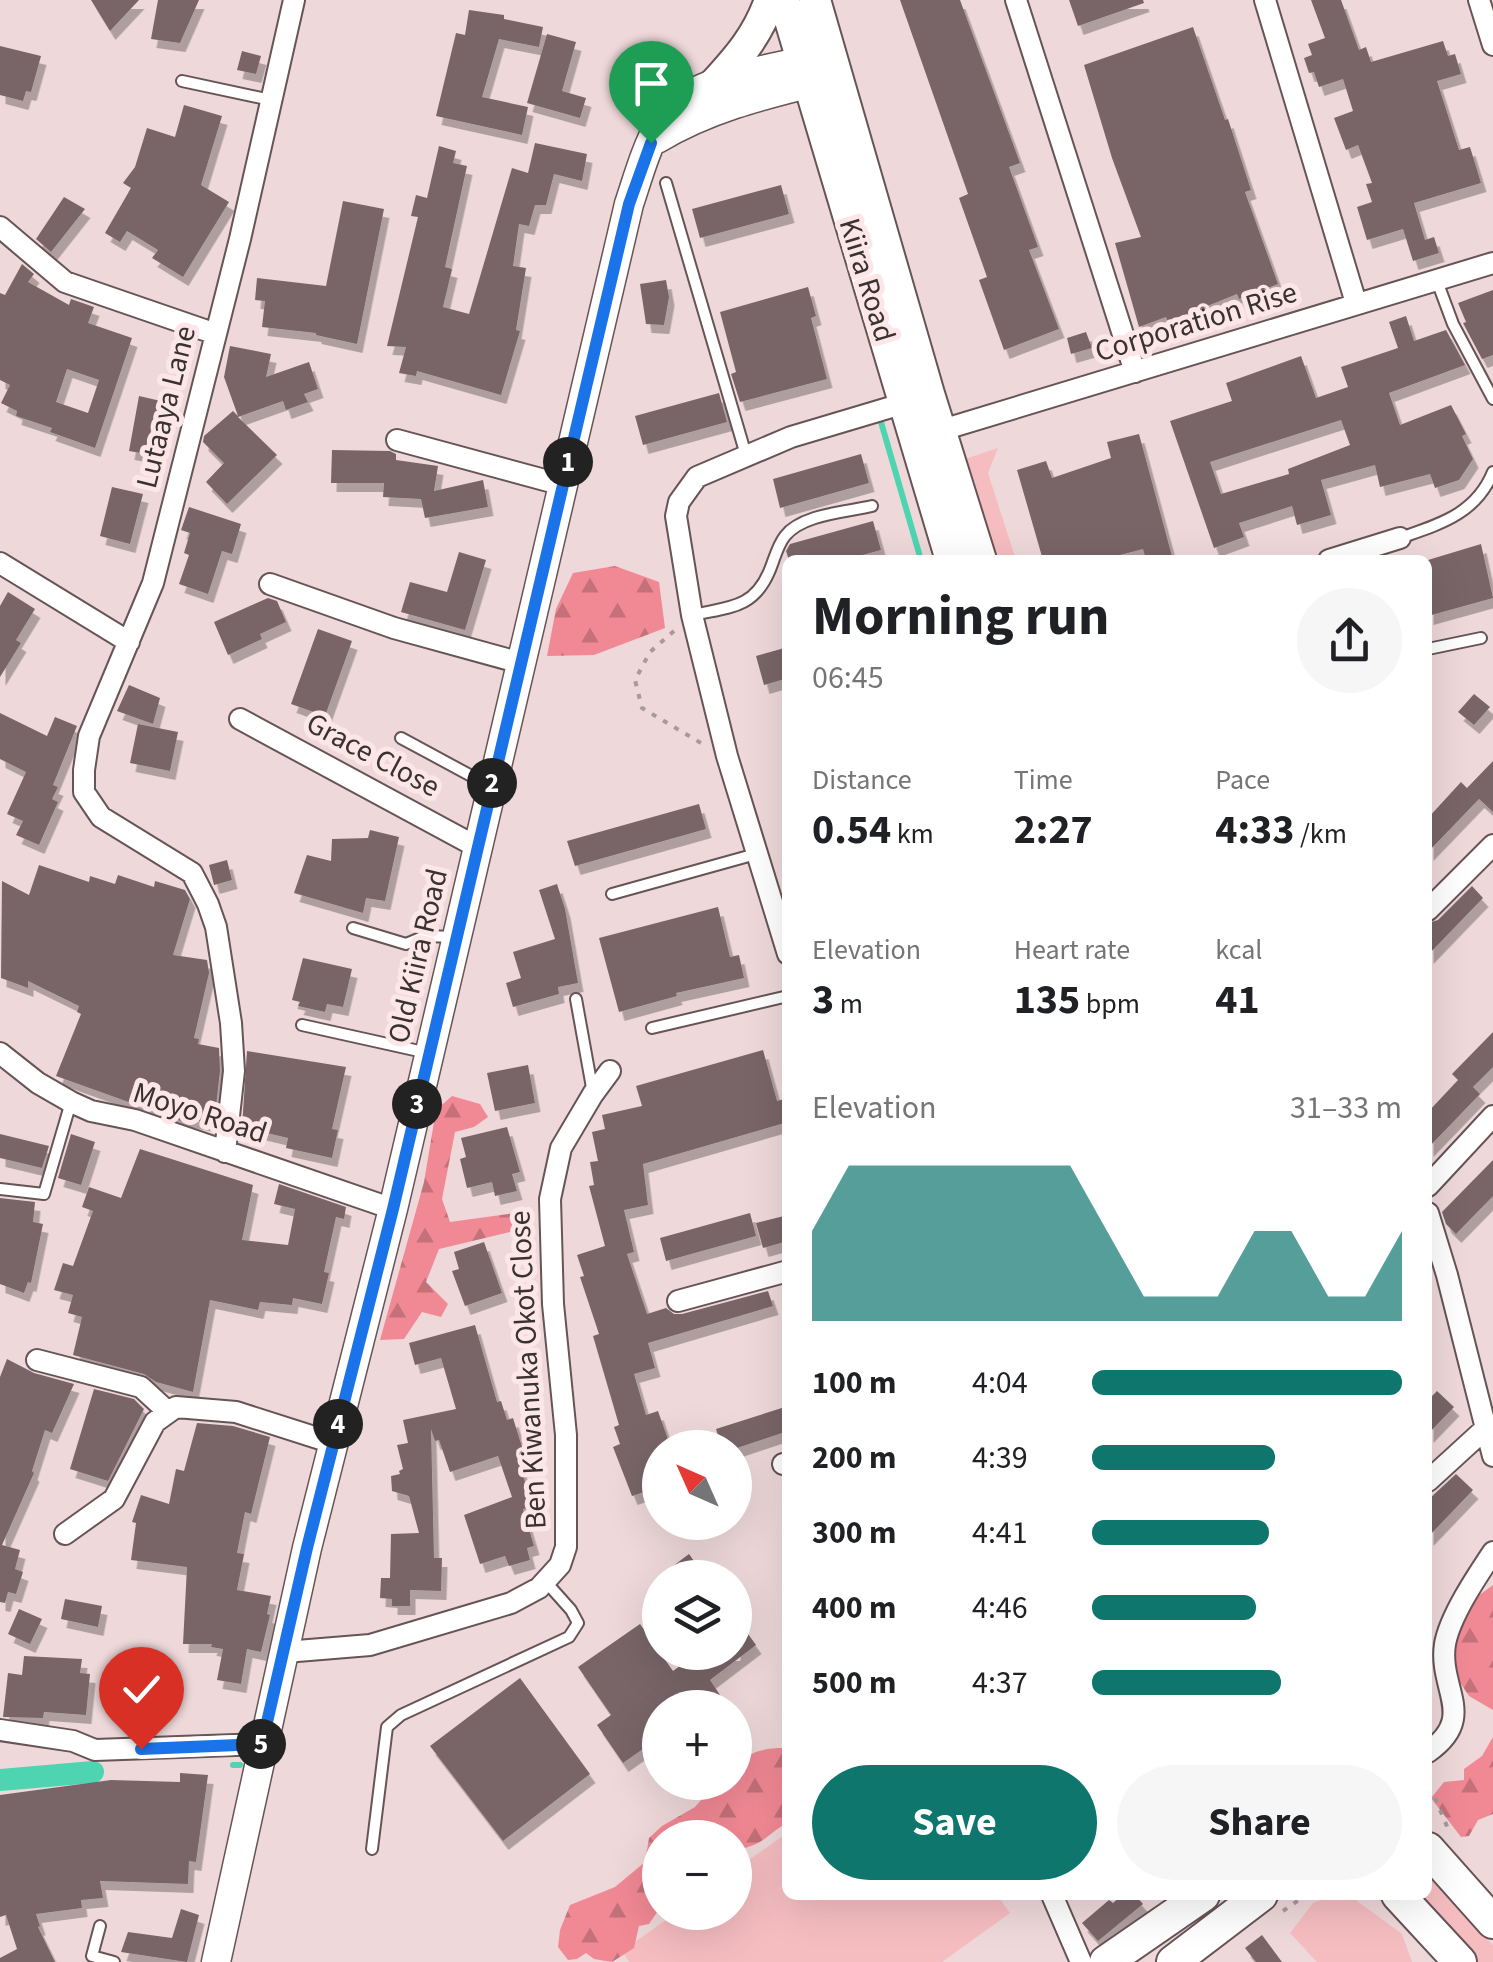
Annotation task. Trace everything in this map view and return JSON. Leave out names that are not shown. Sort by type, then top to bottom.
[{"type":"main road","points":[[714,84],[743,52],[759,28],[770,0]]},
{"type":"main road","name":"Kiira Road","points":[[784,0],[820,69],[928,435],[950,555]]},
{"type":"main road","name":"Kiira Road","points":[[815,0],[820,69],[905,403],[928,435],[979,555]]},
{"type":"main road","points":[[1432,1853],[1493,1922]]},
{"type":"main road","points":[[1106,1962],[1196,1900]]},
{"type":"main road","points":[[1403,1900],[1460,1962]]},
{"type":"main road","points":[[1177,1961],[1272,1903]]},
{"type":"street","name":"Lutaaya Lane","points":[[225,1152],[234,1071],[232,1023],[216,926],[208,904],[192,874],[101,817],[84,792],[89,736],[153,582],[294,0]]},
{"type":"street","points":[[1016,0],[1135,372]]},
{"type":"street","points":[[1265,0],[1356,304]]},
{"type":"street","points":[[1479,0],[1493,45]]},
{"type":"street","name":"Old Kiira Road","points":[[216,1962],[262,1744],[393,1209],[629,204],[651,143],[672,108],[714,84],[820,69]]},
{"type":"street","points":[[651,143],[690,119],[820,69]]},
{"type":"street","points":[[0,227],[65,282],[216,334]]},
{"type":"street","name":"Corporation Rise","points":[[928,435],[1493,263]]},
{"type":"street","points":[[782,935],[728,756],[692,616],[676,530],[679,502],[697,477],[746,454],[905,403]]},
{"type":"street","points":[[397,440],[563,485]]},
{"type":"street","points":[[1345,555],[1400,538]]},
{"type":"street","points":[[0,563],[129,642]]},
{"type":"street","points":[[270,584],[394,628],[522,663]]},
{"type":"street","name":"Grace Close","points":[[240,719],[476,847]]},
{"type":"street","points":[[1432,906],[1493,845]]},
{"type":"street","name":"Moyo Road","points":[[0,1053],[38,1083],[71,1102],[393,1209]]},
{"type":"street","name":"Ben Kiwanuka Okot Close","points":[[546,1582],[560,1565],[566,1546],[568,1496],[553,1304],[550,1199],[562,1148],[610,1071]]},
{"type":"street","points":[[1432,1182],[1493,1116]]},
{"type":"street","points":[[1432,1228],[1493,1456]]},
{"type":"street","points":[[678,1301],[782,1273]]},
{"type":"street","points":[[38,1360],[142,1387],[167,1411]]},
{"type":"street","points":[[65,1534],[114,1500],[143,1440],[167,1411],[188,1407],[236,1412],[333,1442]]},
{"type":"street","points":[[1432,1477],[1486,1428]]},
{"type":"street","points":[[1432,1748],[1444,1738],[1455,1711],[1444,1665],[1446,1641],[1457,1612],[1493,1552]]},
{"type":"street","points":[[286,1652],[370,1645],[511,1603],[546,1582]]},
{"type":"street","points":[[0,1730],[59,1738],[95,1750],[262,1744]]},
{"type":"street","points":[[1054,1900],[1081,1962]]},
{"type":"lane","points":[[182,82],[272,100]]},
{"type":"lane","points":[[666,183],[746,454]]},
{"type":"lane","points":[[1436,280],[1493,399]]},
{"type":"lane","points":[[1400,538],[1445,523],[1475,504],[1493,472]]},
{"type":"lane","points":[[692,616],[747,602],[767,577],[784,537],[794,529],[811,520],[872,506]]},
{"type":"lane","points":[[1432,648],[1481,638]]},
{"type":"lane","points":[[401,738],[491,787]]},
{"type":"lane","points":[[612,894],[757,854]]},
{"type":"lane","points":[[353,928],[406,944],[425,936],[456,937]]},
{"type":"lane","points":[[652,1028],[782,997]]},
{"type":"lane","points":[[576,999],[593,1094]]},
{"type":"lane","points":[[302,1025],[429,1053]]},
{"type":"lane","points":[[0,1190],[44,1194],[71,1102]]},
{"type":"lane","points":[[372,1849],[387,1727],[401,1715],[570,1636],[578,1624],[546,1582]]},
{"type":"lane","points":[[100,1926],[92,1956],[114,1962]]},
{"type":"path","points":[[692,616],[650,652],[635,680],[638,694],[642,708],[728,756]]},
{"type":"shaded area","points":[[959,440],[965,459],[998,448],[988,473],[1014,555],[976,555]]},
{"type":"shaded area","points":[[782,1837],[782,1900],[1001,1900],[1010,1913],[942,1962],[629,1962],[622,1951],[652,1930],[752,1930],[752,1858]]},
{"type":"shaded area","points":[[1432,1880],[1493,1945],[1493,1962],[1478,1962],[1421,1900],[1432,1900]]},
{"type":"shaded area","points":[[1356,1900],[1402,1934],[1412,1962],[1317,1962],[1290,1933],[1313,1903]]},
{"type":"green space","points":[[615,566],[659,582],[665,628],[594,655],[547,656],[556,609],[573,573]]},
{"type":"green space","points":[[452,1096],[480,1104],[488,1117],[474,1127],[455,1132],[442,1199],[450,1222],[523,1212],[531,1220],[523,1229],[439,1249],[426,1282],[448,1304],[441,1317],[422,1312],[404,1339],[380,1340],[424,1182],[436,1110]]},
{"type":"green space","points":[[1493,1585],[1493,1710],[1469,1696],[1435,1645],[1474,1599]]},
{"type":"green space","points":[[1493,1737],[1493,1814],[1478,1820],[1469,1836],[1461,1837],[1432,1797],[1444,1782],[1464,1780],[1464,1769],[1482,1756]]},
{"type":"green space","points":[[782,1748],[782,1827],[752,1845],[752,1820],[672,1820],[701,1800],[752,1800],[752,1754]]},
{"type":"green space","points":[[642,1864],[642,1925],[634,1948],[612,1962],[594,1959],[586,1953],[568,1960],[558,1947],[570,1905],[615,1887]]},
{"type":"building","points":[[91,0],[139,0],[110,31]]},
{"type":"building","points":[[158,0],[199,0],[180,43],[151,39]]},
{"type":"building","points":[[900,0],[960,0],[1020,163],[1009,167],[1038,247],[1029,250],[1059,329],[1004,350],[979,280],[987,277],[959,198],[968,194]]},
{"type":"building","points":[[1069,0],[1143,0],[1144,3],[1078,26]]},
{"type":"building","points":[[1311,0],[1341,0],[1359,50],[1366,47],[1371,62],[1443,41],[1448,56],[1455,54],[1461,74],[1437,81],[1459,150],[1470,147],[1481,183],[1414,203],[1425,240],[1434,237],[1439,253],[1413,261],[1403,229],[1367,240],[1357,207],[1372,202],[1366,184],[1372,183],[1358,145],[1346,150],[1334,118],[1353,111],[1343,79],[1319,87],[1304,58],[1312,55],[1308,44],[1325,38]]},
{"type":"building","points":[[469,10],[543,27],[539,47],[499,39],[482,97],[528,107],[522,135],[436,116],[456,33],[465,35]]},
{"type":"building","points":[[1193,27],[1225,120],[1228,119],[1251,190],[1245,192],[1278,284],[1239,299],[1237,294],[1168,322],[1166,317],[1139,327],[1115,243],[1141,237],[1084,65]]},
{"type":"building","points":[[547,34],[576,42],[562,91],[586,98],[580,118],[527,103]]},
{"type":"building","points":[[0,46],[41,56],[31,92],[26,91],[23,101],[0,95]]},
{"type":"building","points":[[242,51],[261,56],[256,74],[237,70]]},
{"type":"building","points":[[184,105],[222,116],[201,185],[229,202],[183,277],[152,258],[158,250],[127,231],[120,242],[105,233],[131,188],[123,183],[135,167],[147,128],[175,137]]},
{"type":"building","points":[[535,143],[587,154],[582,181],[554,174],[546,205],[535,205],[529,226],[519,224],[513,266],[526,268],[516,330],[520,331],[501,395],[417,371],[416,376],[399,373],[406,347],[387,346],[418,217],[411,216],[416,195],[427,198],[439,146],[456,151],[453,163],[467,166],[445,267],[452,269],[443,307],[469,314],[512,168],[528,173]]},
{"type":"building","points":[[781,185],[789,214],[700,238],[692,209]]},
{"type":"building","points":[[64,197],[85,209],[51,252],[36,239]]},
{"type":"building","points":[[343,201],[384,209],[357,344],[316,333],[262,327],[265,301],[255,300],[257,278],[326,286]]},
{"type":"building","points":[[22,264],[34,274],[28,282],[69,305],[71,299],[94,307],[88,323],[132,338],[95,448],[16,416],[17,411],[1,403],[10,385],[0,380],[0,293],[5,295]],"holes":[[[67,369],[99,380],[88,413],[56,402]]]},
{"type":"building","points":[[666,280],[669,297],[664,325],[646,324],[640,284]]},
{"type":"building","points":[[808,287],[816,316],[811,318],[827,379],[740,402],[720,312]]},
{"type":"building","points":[[1493,290],[1493,355],[1482,359],[1463,323],[1466,322],[1458,303]]},
{"type":"building","points":[[1406,316],[1414,341],[1446,330],[1465,365],[1389,393],[1400,425],[1451,405],[1473,459],[1459,480],[1435,488],[1430,474],[1380,487],[1375,465],[1321,480],[1331,515],[1297,525],[1292,506],[1239,523],[1244,537],[1214,548],[1170,421],[1232,401],[1226,383],[1301,356],[1316,398],[1348,387],[1341,367],[1398,348],[1389,322]],"holes":[[[1341,420],[1350,445],[1288,469],[1289,474],[1221,494],[1210,462]]]},
{"type":"building","points":[[1086,332],[1092,348],[1071,354],[1067,338]]},
{"type":"building","points":[[230,346],[271,354],[266,377],[309,362],[318,389],[304,394],[308,402],[286,410],[283,401],[238,417],[277,455],[227,504],[206,482],[224,463],[203,442],[204,436],[233,411],[238,416],[224,377]]},
{"type":"building","points":[[719,393],[727,422],[643,445],[635,416]]},
{"type":"building","points":[[139,396],[161,401],[146,454],[129,451]]},
{"type":"building","points":[[1139,434],[1172,555],[1145,555],[1143,549],[1120,555],[1042,555],[1017,470],[1046,461],[1052,478],[1111,458],[1107,442]]},
{"type":"building","points":[[332,450],[390,451],[396,454],[396,460],[438,466],[434,491],[483,480],[488,507],[425,518],[421,499],[383,497],[384,483],[331,483]]},
{"type":"building","points":[[861,454],[869,483],[780,508],[773,479]]},
{"type":"building","points":[[112,487],[143,494],[130,544],[100,536]]},
{"type":"building","points":[[189,507],[241,524],[232,554],[222,551],[208,594],[179,584],[189,555],[184,553],[190,533],[181,530]]},
{"type":"building","points":[[873,521],[881,550],[862,555],[787,555],[790,544]]},
{"type":"building","points":[[1481,544],[1493,598],[1432,615],[1432,559]]},
{"type":"building","points":[[459,552],[486,560],[465,630],[401,612],[410,582],[447,592]]},
{"type":"building","points":[[8,592],[35,609],[16,640],[21,643],[0,677],[0,606]]},
{"type":"building","points":[[268,598],[277,601],[286,622],[228,655],[214,622]]},
{"type":"building","points":[[318,629],[352,641],[325,716],[291,704]]},
{"type":"building","points":[[782,649],[782,680],[764,685],[756,656]]},
{"type":"building","points":[[129,685],[160,698],[153,724],[117,711]]},
{"type":"building","points":[[1474,694],[1490,707],[1474,725],[1458,712]]},
{"type":"building","points":[[0,713],[47,736],[55,717],[77,726],[53,785],[58,787],[52,799],[58,802],[39,845],[16,835],[23,821],[7,814],[26,772],[0,759]]},
{"type":"building","points":[[138,724],[178,732],[170,771],[130,763]]},
{"type":"building","points":[[1493,761],[1493,812],[1479,799],[1432,848],[1432,814],[1461,782],[1467,788]]},
{"type":"building","points":[[699,804],[706,829],[575,866],[567,841]]},
{"type":"building","points":[[370,830],[399,837],[385,901],[366,898],[363,913],[294,893],[307,855],[331,861],[332,839],[368,838]]},
{"type":"building","points":[[227,860],[232,880],[214,885],[209,865]]},
{"type":"building","points":[[39,865],[89,882],[90,876],[115,884],[118,875],[154,887],[155,881],[185,890],[190,899],[173,955],[207,960],[209,973],[194,1038],[199,1039],[198,1044],[219,1048],[214,1124],[188,1119],[187,1123],[56,1076],[81,1014],[77,1012],[79,1006],[28,981],[28,988],[1,978],[2,881],[29,895]]},
{"type":"building","points":[[557,884],[578,983],[558,987],[559,994],[513,1007],[506,983],[521,978],[513,952],[555,939],[539,890]]},
{"type":"building","points":[[1472,886],[1483,898],[1432,951],[1432,922]]},
{"type":"building","points":[[718,907],[730,957],[739,955],[744,978],[676,993],[677,996],[619,1012],[599,938]]},
{"type":"building","points":[[303,958],[352,969],[343,1007],[327,1004],[325,1012],[298,1006],[300,1002],[292,1000]]},
{"type":"building","points":[[1493,1032],[1493,1067],[1473,1087],[1480,1094],[1432,1144],[1432,1108],[1458,1080],[1452,1074]]},
{"type":"building","points":[[763,1050],[777,1101],[782,1100],[782,1124],[643,1164],[648,1205],[624,1210],[634,1252],[627,1254],[647,1314],[666,1308],[682,1314],[768,1291],[773,1306],[648,1343],[655,1368],[634,1374],[646,1415],[658,1411],[665,1430],[642,1430],[642,1493],[632,1496],[613,1447],[620,1444],[614,1427],[619,1425],[593,1336],[599,1334],[580,1277],[584,1276],[577,1255],[605,1246],[589,1186],[594,1185],[590,1162],[598,1161],[592,1132],[605,1129],[602,1115],[642,1106],[636,1086]]},
{"type":"building","points":[[247,1051],[346,1067],[332,1129],[338,1130],[332,1158],[286,1148],[288,1138],[242,1127]]},
{"type":"building","points":[[528,1065],[535,1103],[495,1111],[487,1073]]},
{"type":"building","points":[[507,1127],[520,1172],[512,1174],[517,1191],[495,1196],[492,1182],[467,1188],[460,1159],[466,1157],[461,1138]]},
{"type":"building","points":[[0,1134],[49,1146],[42,1168],[0,1158]]},
{"type":"building","points":[[71,1134],[95,1142],[81,1185],[58,1178]]},
{"type":"building","points":[[140,1149],[253,1185],[242,1240],[288,1245],[295,1209],[274,1204],[279,1184],[346,1207],[344,1219],[336,1217],[324,1272],[329,1273],[322,1304],[293,1298],[292,1305],[260,1302],[258,1310],[210,1300],[193,1392],[73,1355],[82,1317],[68,1313],[73,1295],[54,1290],[63,1263],[73,1266],[93,1211],[82,1207],[89,1187],[121,1198]]},
{"type":"building","points":[[1493,1160],[1493,1196],[1456,1234],[1446,1224],[1442,1212]]},
{"type":"building","points":[[0,1198],[35,1202],[33,1222],[43,1224],[31,1283],[28,1282],[24,1293],[0,1284]]},
{"type":"building","points":[[750,1213],[756,1236],[666,1261],[660,1238]]},
{"type":"building","points":[[782,1216],[782,1243],[763,1248],[756,1223]]},
{"type":"building","points":[[484,1242],[502,1293],[465,1306],[452,1271],[459,1269],[454,1252]]},
{"type":"building","points":[[475,1325],[497,1402],[501,1401],[507,1420],[513,1418],[522,1447],[516,1450],[532,1507],[523,1509],[534,1546],[527,1548],[530,1560],[509,1566],[505,1556],[480,1564],[464,1515],[512,1497],[498,1456],[450,1472],[431,1429],[434,1558],[442,1558],[441,1591],[410,1590],[410,1606],[392,1606],[392,1599],[380,1598],[381,1578],[390,1578],[391,1534],[419,1533],[409,1496],[392,1491],[391,1476],[403,1469],[397,1445],[408,1443],[403,1420],[456,1409],[441,1358],[415,1365],[409,1343]]},
{"type":"building","points":[[7,1359],[34,1373],[74,1384],[52,1433],[45,1430],[34,1473],[2,1545],[20,1550],[15,1569],[23,1572],[16,1594],[8,1592],[5,1603],[0,1602],[0,1377]]},
{"type":"building","points":[[94,1389],[134,1399],[144,1409],[108,1481],[70,1469]]},
{"type":"building","points":[[1437,1391],[1454,1407],[1432,1430],[1432,1396]]},
{"type":"building","points":[[782,1408],[782,1433],[752,1443],[752,1430],[716,1430]]},
{"type":"building","points":[[197,1423],[233,1426],[270,1437],[251,1514],[245,1512],[237,1553],[244,1554],[237,1590],[271,1596],[267,1614],[270,1615],[261,1652],[247,1649],[241,1684],[217,1680],[223,1649],[211,1647],[212,1644],[183,1644],[187,1567],[131,1560],[136,1523],[132,1522],[141,1495],[169,1504],[176,1469],[184,1471]]},
{"type":"building","points":[[1456,1474],[1473,1490],[1432,1533],[1432,1496]]},
{"type":"building","points":[[65,1599],[102,1606],[98,1627],[61,1619]]},
{"type":"building","points":[[19,1609],[42,1619],[30,1644],[8,1634]]},
{"type":"building","points":[[640,1624],[642,1670],[723,1670],[710,1680],[717,1690],[642,1690],[642,1750],[623,1763],[597,1725],[611,1715],[578,1667]]},
{"type":"building","points":[[24,1656],[82,1659],[80,1673],[90,1674],[86,1715],[44,1712],[43,1718],[3,1717],[8,1673],[22,1675]]},
{"type":"building","points":[[520,1678],[590,1774],[503,1841],[430,1746]]},
{"type":"building","points":[[180,1773],[208,1775],[196,1862],[189,1861],[188,1884],[100,1881],[103,1898],[81,1900],[82,1908],[36,1914],[55,1962],[0,1962],[0,1958],[17,1949],[6,1915],[0,1917],[0,1795],[111,1780],[180,1782]]},
{"type":"building","points":[[1109,1900],[1139,1900],[1143,1904],[1098,1941],[1082,1923]]},
{"type":"building","points":[[181,1909],[199,1915],[187,1962],[121,1952],[128,1932],[172,1938]]},
{"type":"building","points":[[1262,1935],[1282,1962],[1256,1962],[1245,1948]]},
{"type":"waterway","points":[[881,422],[920,555]]},
{"type":"waterway","points":[[233,1765],[240,1765]]},
{"type":"waterway","points":[[0,1780],[93,1772]]},
{"type":"route","points":[[141,1749],[262,1744],[393,1209],[629,204],[651,143]]}]
